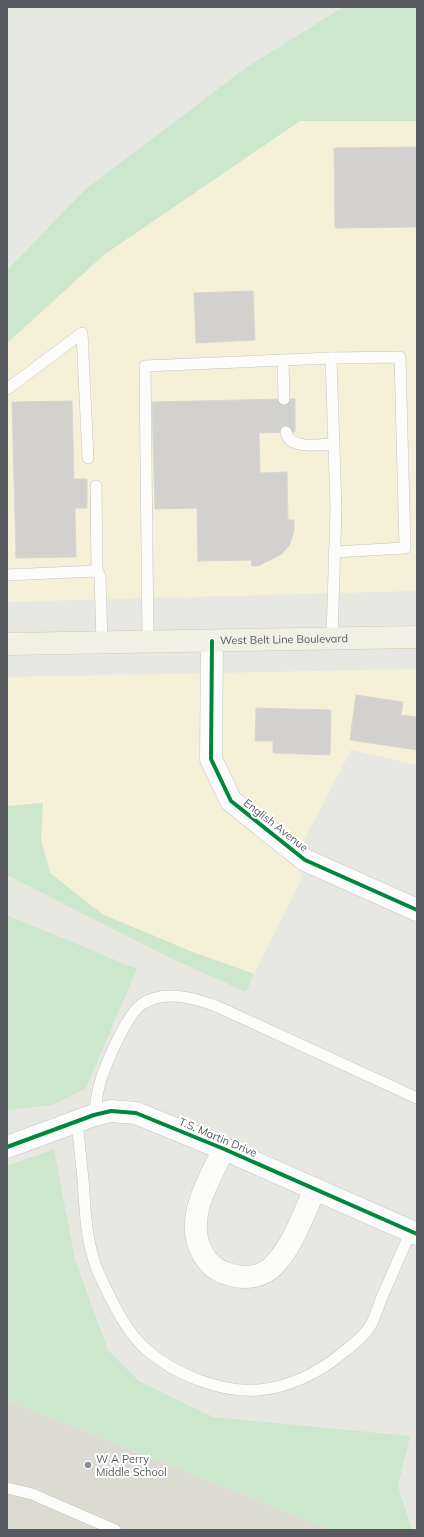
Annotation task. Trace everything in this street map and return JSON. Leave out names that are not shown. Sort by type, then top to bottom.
[{"type":"main road","name":"West Belt Line Boulevard","points":[[7,644],[417,636]]},
{"type":"street","name":"English Avenue","points":[[212,641],[212,759],[231,801],[305,860],[417,910]]},
{"type":"street","name":"T.S. Martin Drive","points":[[7,1147],[86,1118],[111,1111],[136,1113],[224,1149],[414,1232]]},
{"type":"street","name":"T.S. Martin Drive","points":[[224,1149],[199,1204],[196,1228],[198,1243],[207,1262],[225,1274],[240,1277],[251,1277],[263,1273],[273,1266],[293,1237],[315,1189]]},
{"type":"lane","points":[[7,389],[82,334],[88,458]]},
{"type":"lane","points":[[148,642],[145,366],[331,358],[400,357],[405,548],[334,552]]},
{"type":"lane","points":[[331,358],[336,508],[332,638]]},
{"type":"lane","points":[[283,360],[284,399]]},
{"type":"lane","points":[[286,432],[287,436],[295,443],[311,445],[334,444]]},
{"type":"lane","points":[[96,486],[97,571],[100,576],[102,642]]},
{"type":"lane","points":[[7,574],[97,571]]},
{"type":"lane","points":[[414,1232],[369,1328],[333,1361],[315,1372],[297,1380],[258,1390],[228,1388],[205,1383],[165,1364],[146,1350],[133,1336],[99,1274],[91,1247],[86,1216],[86,1118],[114,1048],[135,1011],[142,1004],[151,1000],[170,997],[188,997],[216,1006],[417,1098]]},
{"type":"lane","points":[[7,1488],[32,1494],[115,1530]]},
{"type":"shaded area","points":[[300,121],[417,121],[417,591],[7,602],[7,343],[105,254]]},
{"type":"shaded area","points":[[417,669],[417,765],[351,750],[304,841],[301,880],[254,974],[190,951],[102,914],[50,873],[41,840],[42,826],[7,824],[7,677]]},
{"type":"shaded area","name":"W A Perry Middle School","points":[[7,1400],[332,1530],[7,1530]]},
{"type":"green space","points":[[343,7],[417,7],[417,121],[300,121],[105,254],[7,343],[7,270],[86,189],[244,69]]},
{"type":"green space","points":[[43,803],[41,840],[50,873],[102,914],[190,951],[254,974],[246,992],[164,955],[7,875],[7,806]]},
{"type":"green space","points":[[7,915],[137,969],[86,1088],[52,1105],[7,1110]]},
{"type":"green space","points":[[54,1149],[75,1260],[108,1350],[139,1381],[213,1417],[410,1436],[398,1486],[412,1530],[332,1530],[7,1400],[7,1166]]},
{"type":"building","points":[[417,147],[417,227],[335,228],[334,148]]},
{"type":"building","points":[[253,291],[255,340],[196,343],[194,293]]},
{"type":"building","points":[[295,399],[295,432],[259,433],[260,473],[287,472],[288,520],[294,520],[294,531],[290,544],[282,554],[258,566],[252,566],[251,560],[198,561],[197,508],[155,509],[152,402]]},
{"type":"building","points":[[72,401],[74,479],[87,479],[87,508],[75,508],[76,557],[16,558],[12,402]]},
{"type":"building","points":[[356,695],[403,702],[401,715],[417,717],[417,750],[350,740]]},
{"type":"building","points":[[256,708],[331,710],[330,755],[273,753],[273,741],[255,741]]},
{"type":"railway","points":[[7,228],[28,208],[157,108],[307,7]]},
{"type":"cycle path","points":[[212,641],[211,759],[231,801],[305,860],[417,910]]},
{"type":"cycle path","points":[[7,1147],[94,1115],[111,1111],[136,1113],[224,1149],[417,1234]]},
{"type":"place","name":"W A Perry Middle School","points":[[88,1465]]}]
